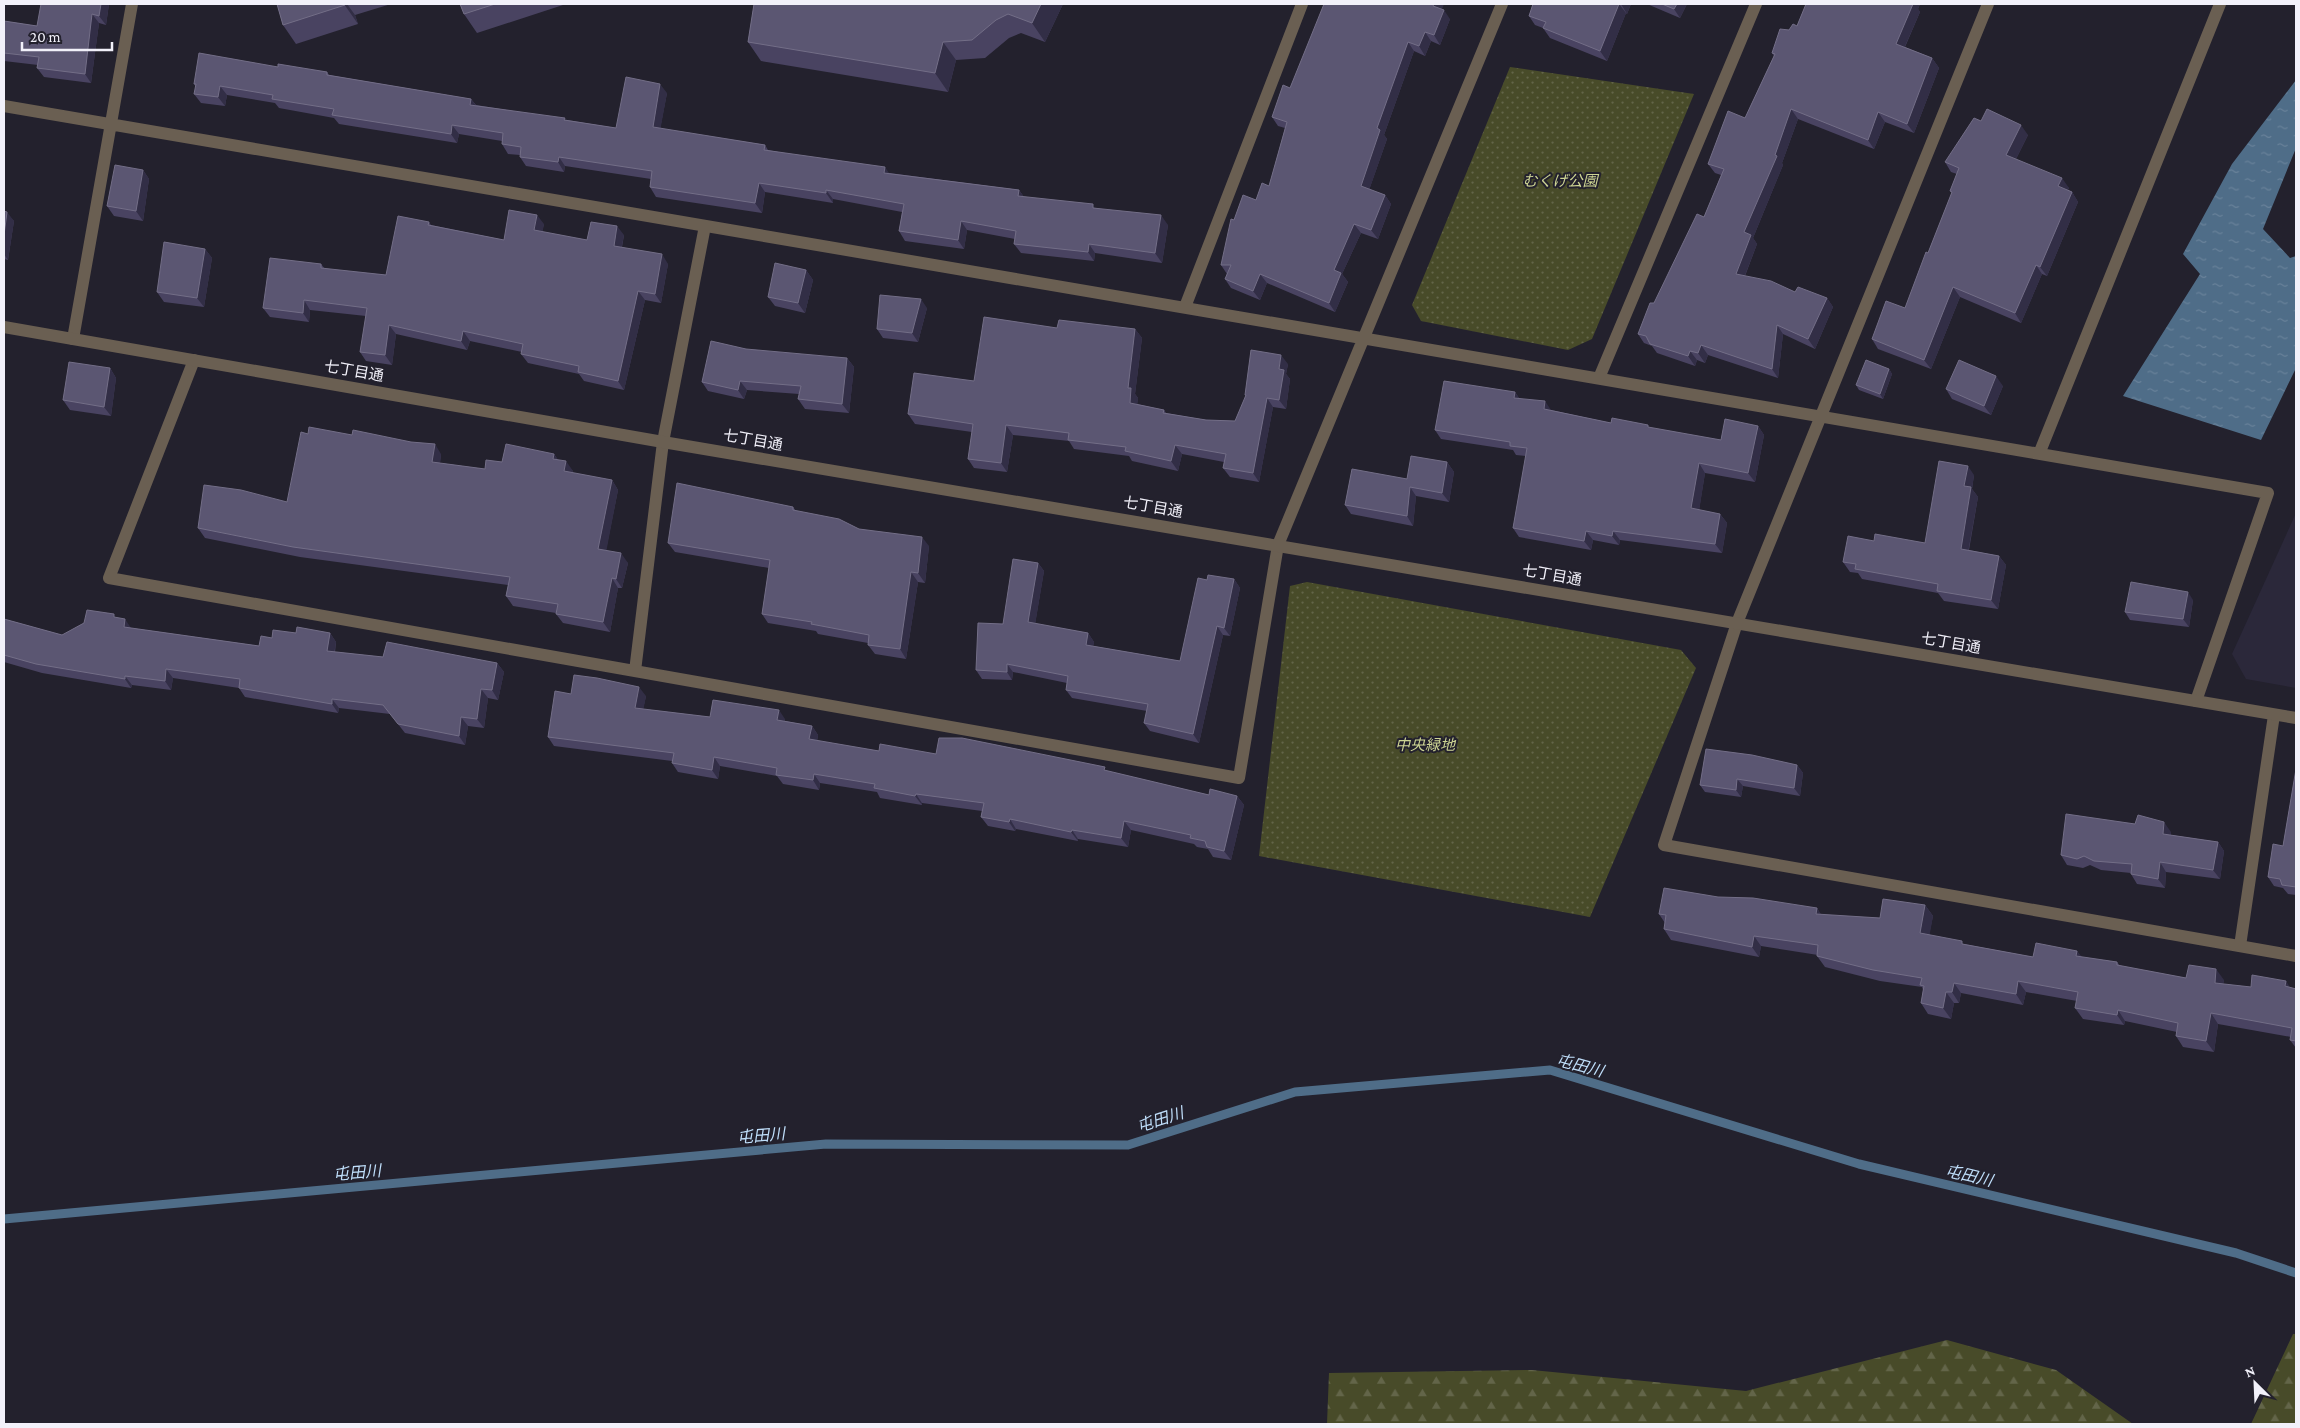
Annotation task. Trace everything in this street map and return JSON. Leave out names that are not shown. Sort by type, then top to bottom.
[{"type":"street","points":[[73,339],[132,4]]},
{"type":"street","points":[[1185,307],[1302,4]]},
{"type":"street","points":[[194,360],[108,578],[1239,778],[1278,545],[1502,4]]},
{"type":"street","points":[[1599,378],[1756,4]]},
{"type":"street","points":[[1988,4],[1737,623],[1664,845],[2296,956]]},
{"type":"street","points":[[2039,454],[2220,4]]},
{"type":"street","points":[[4,106],[2268,493],[2196,701]]},
{"type":"street","points":[[635,671],[663,442],[705,226]]},
{"type":"street","name":"七丁目通","points":[[4,327],[663,442],[2296,718]]},
{"type":"street","points":[[2240,946],[2274,715]]},
{"type":"shaded area","points":[[2296,513],[2296,688],[2246,679],[2232,654]]},
{"type":"green space","name":"むくげ公園","points":[[1510,67],[1694,94],[1592,339],[1568,350],[1421,321],[1412,305]]},
{"type":"green space","name":"中央緑地","points":[[1307,582],[1681,650],[1696,668],[1590,917],[1259,856],[1290,586]]},
{"type":"green space","points":[[2293,1334],[2296,1334],[2296,1424],[2251,1424]]},
{"type":"green space","points":[[1947,1340],[2056,1370],[2133,1424],[1327,1424],[1329,1373],[1532,1370],[1746,1391]]},
{"type":"water","points":[[2296,80],[2296,148],[2263,229],[2290,258],[2296,256],[2296,368],[2261,440],[2123,396],[2200,274],[2183,254],[2232,164]]},
{"type":"building","points":[[41,4],[101,4],[99,16],[92,14],[85,74],[37,68],[39,57],[4,53],[4,21],[37,26]]},
{"type":"building","points":[[277,4],[344,4],[345,5],[283,25]]},
{"type":"building","points":[[460,4],[495,4],[464,14]]},
{"type":"building","points":[[754,4],[1041,4],[1032,23],[1008,14],[996,20],[972,40],[943,42],[935,73],[748,42]]},
{"type":"building","points":[[1324,4],[1434,4],[1433,6],[1444,10],[1434,35],[1425,32],[1419,46],[1408,42],[1377,128],[1380,130],[1361,186],[1385,195],[1371,230],[1354,224],[1334,270],[1341,273],[1329,303],[1260,274],[1253,291],[1225,279],[1231,265],[1221,265],[1231,219],[1234,220],[1243,195],[1256,200],[1262,183],[1269,186],[1287,122],[1272,117],[1283,85],[1290,88]]},
{"type":"building","points":[[1533,4],[1619,4],[1600,51],[1543,28],[1546,22],[1529,16]]},
{"type":"building","points":[[1662,4],[1677,4],[1674,9]]},
{"type":"building","points":[[1806,4],[1913,4],[1896,44],[1932,58],[1907,124],[1878,112],[1868,140],[1791,109],[1775,155],[1777,156],[1744,232],[1751,235],[1736,274],[1771,281],[1795,292],[1798,287],[1827,298],[1808,339],[1777,325],[1772,369],[1701,345],[1698,353],[1690,351],[1688,356],[1650,344],[1646,336],[1638,334],[1650,303],[1654,303],[1697,214],[1704,217],[1724,169],[1708,164],[1728,111],[1745,118],[1775,54],[1772,53],[1780,29],[1789,30],[1793,24],[1797,26]]},
{"type":"building","points":[[199,53],[278,67],[278,64],[327,72],[327,75],[471,99],[470,105],[565,118],[564,120],[616,128],[626,77],[660,84],[653,127],[765,145],[764,150],[885,167],[884,173],[1019,190],[1018,196],[1093,204],[1093,208],[1161,215],[1155,253],[1089,244],[1088,252],[1014,244],[1016,231],[961,221],[958,240],[899,231],[904,204],[826,190],[826,193],[759,183],[755,203],[650,187],[652,171],[559,157],[558,162],[520,157],[521,147],[502,144],[503,133],[452,125],[451,134],[332,115],[334,109],[272,99],[273,95],[220,86],[218,97],[194,94]]},
{"type":"building","points":[[1987,109],[2021,125],[2006,155],[2062,178],[2058,186],[2072,192],[2040,267],[2036,265],[2015,313],[1953,287],[1924,360],[1872,339],[1886,301],[1905,308],[1926,252],[1928,253],[1952,192],[1950,191],[1959,168],[1945,162],[1974,118],[1981,121]]},
{"type":"building","points":[[115,165],[143,170],[136,211],[107,206]]},
{"type":"building","points":[[509,210],[537,215],[534,230],[587,240],[591,222],[617,226],[614,246],[662,254],[655,294],[638,291],[618,381],[578,372],[579,366],[521,354],[523,344],[463,331],[461,341],[389,325],[385,355],[360,352],[367,308],[304,300],[303,313],[263,308],[270,258],[321,264],[321,268],[386,275],[398,216],[429,222],[428,225],[504,240]]},
{"type":"building","points":[[4,211],[7,212],[4,235]]},
{"type":"building","points":[[164,242],[205,249],[197,298],[157,292]]},
{"type":"building","points":[[775,263],[806,270],[798,303],[768,297]]},
{"type":"building","points":[[880,295],[921,299],[912,333],[877,329]]},
{"type":"building","points":[[984,317],[1057,328],[1059,320],[1135,329],[1128,388],[1131,388],[1130,403],[1164,410],[1163,413],[1206,420],[1235,421],[1246,395],[1251,350],[1281,355],[1279,369],[1284,370],[1279,400],[1267,398],[1253,473],[1223,468],[1226,454],[1175,445],[1171,461],[1125,451],[1126,447],[1068,440],[1069,433],[1006,425],[1001,463],[968,459],[973,424],[908,414],[914,373],[974,381]]},
{"type":"building","points":[[711,341],[746,349],[847,358],[842,404],[798,399],[801,386],[740,381],[738,390],[702,382]]},
{"type":"building","points":[[1866,360],[1889,369],[1880,394],[1856,385]]},
{"type":"building","points":[[1959,360],[1996,376],[1984,406],[1946,389]]},
{"type":"building","points":[[69,362],[110,368],[104,407],[63,400]]},
{"type":"building","points":[[1444,381],[1515,392],[1514,398],[1545,401],[1544,409],[1611,423],[1612,418],[1648,425],[1648,427],[1721,440],[1725,419],[1758,426],[1748,473],[1699,463],[1691,508],[1720,514],[1715,544],[1613,531],[1612,536],[1586,531],[1584,541],[1513,528],[1527,448],[1510,446],[1510,442],[1435,430]]},
{"type":"building","points":[[309,427],[352,435],[353,430],[411,442],[435,444],[432,462],[485,469],[486,460],[502,462],[506,444],[554,454],[553,459],[566,461],[564,471],[612,480],[598,549],[621,553],[616,579],[612,578],[603,622],[556,614],[558,604],[506,596],[510,577],[293,547],[198,528],[204,485],[241,490],[287,502],[301,432],[308,434]]},
{"type":"building","points":[[1411,456],[1447,462],[1442,493],[1410,487],[1407,516],[1345,505],[1352,469],[1407,479]]},
{"type":"building","points":[[1939,461],[1968,466],[1964,486],[1971,487],[1961,549],[1999,556],[1991,600],[1937,591],[1938,584],[1855,569],[1856,564],[1843,562],[1848,536],[1874,541],[1875,534],[1925,543]]},
{"type":"building","points":[[677,483],[793,507],[793,510],[839,519],[859,529],[922,537],[918,573],[911,572],[900,649],[868,645],[869,635],[811,624],[812,622],[762,614],[770,560],[668,543]]},
{"type":"building","points":[[1013,559],[1038,563],[1028,622],[1088,633],[1086,645],[1180,661],[1198,578],[1207,580],[1208,575],[1234,579],[1224,628],[1217,626],[1193,734],[1144,723],[1148,704],[1066,690],[1068,676],[1007,664],[1007,672],[976,670],[978,623],[1003,624]]},
{"type":"building","points":[[2131,582],[2188,592],[2183,619],[2125,612]]},
{"type":"building","points":[[87,610],[114,614],[114,617],[125,619],[124,627],[259,646],[261,636],[272,638],[273,630],[296,633],[297,627],[330,633],[327,651],[383,657],[387,642],[497,663],[492,690],[481,689],[477,719],[461,717],[459,736],[398,724],[383,705],[332,699],[332,704],[239,688],[240,679],[166,669],[165,681],[125,676],[125,679],[36,664],[4,655],[4,619],[62,635],[84,623]]},
{"type":"building","points":[[574,675],[639,687],[635,708],[710,717],[713,700],[779,710],[777,720],[812,726],[809,739],[879,751],[880,744],[936,754],[939,738],[962,738],[1105,767],[1104,770],[1209,795],[1210,789],[1237,796],[1224,851],[1207,847],[1205,841],[1190,838],[1191,835],[1124,821],[1121,838],[1072,830],[1071,832],[1010,819],[1009,822],[981,817],[984,803],[916,794],[915,796],[874,788],[875,784],[814,774],[813,780],[776,775],[777,768],[714,757],[712,770],[672,763],[674,753],[548,737],[555,691],[571,694]]},
{"type":"building","points":[[1706,749],[1752,755],[1797,765],[1794,788],[1737,779],[1736,790],[1700,785]]},
{"type":"building","points":[[2296,769],[2296,887],[2282,885],[2280,879],[2268,877],[2273,844],[2283,846]]},
{"type":"building","points":[[2066,814],[2135,824],[2138,815],[2164,822],[2163,834],[2218,842],[2213,870],[2160,862],[2158,879],[2131,874],[2132,864],[2094,861],[2084,856],[2077,859],[2061,855]]},
{"type":"building","points":[[1664,888],[1718,897],[1753,898],[1817,908],[1816,914],[1880,918],[1883,899],[1925,905],[1920,933],[1962,941],[1962,944],[2033,957],[2036,943],[2077,951],[2076,956],[2117,962],[2117,965],[2186,978],[2189,965],[2216,969],[2215,983],[2251,987],[2252,975],[2286,981],[2285,986],[2296,989],[2296,1041],[2290,1040],[2292,1028],[2211,1013],[2206,1041],[2176,1036],[2178,1023],[2118,1010],[2117,1015],[2075,1008],[2078,992],[2018,981],[2016,994],[1954,983],[1952,992],[1946,992],[1943,1008],[1921,1003],[1924,986],[1920,985],[1922,978],[1873,970],[1817,956],[1818,945],[1754,936],[1752,947],[1664,929],[1666,915],[1659,914]]},
{"type":"waterway","name":"屯田川","points":[[4,1219],[826,1144],[1128,1145],[1295,1092],[1550,1070],[1859,1164],[2236,1253],[2296,1273]]}]
